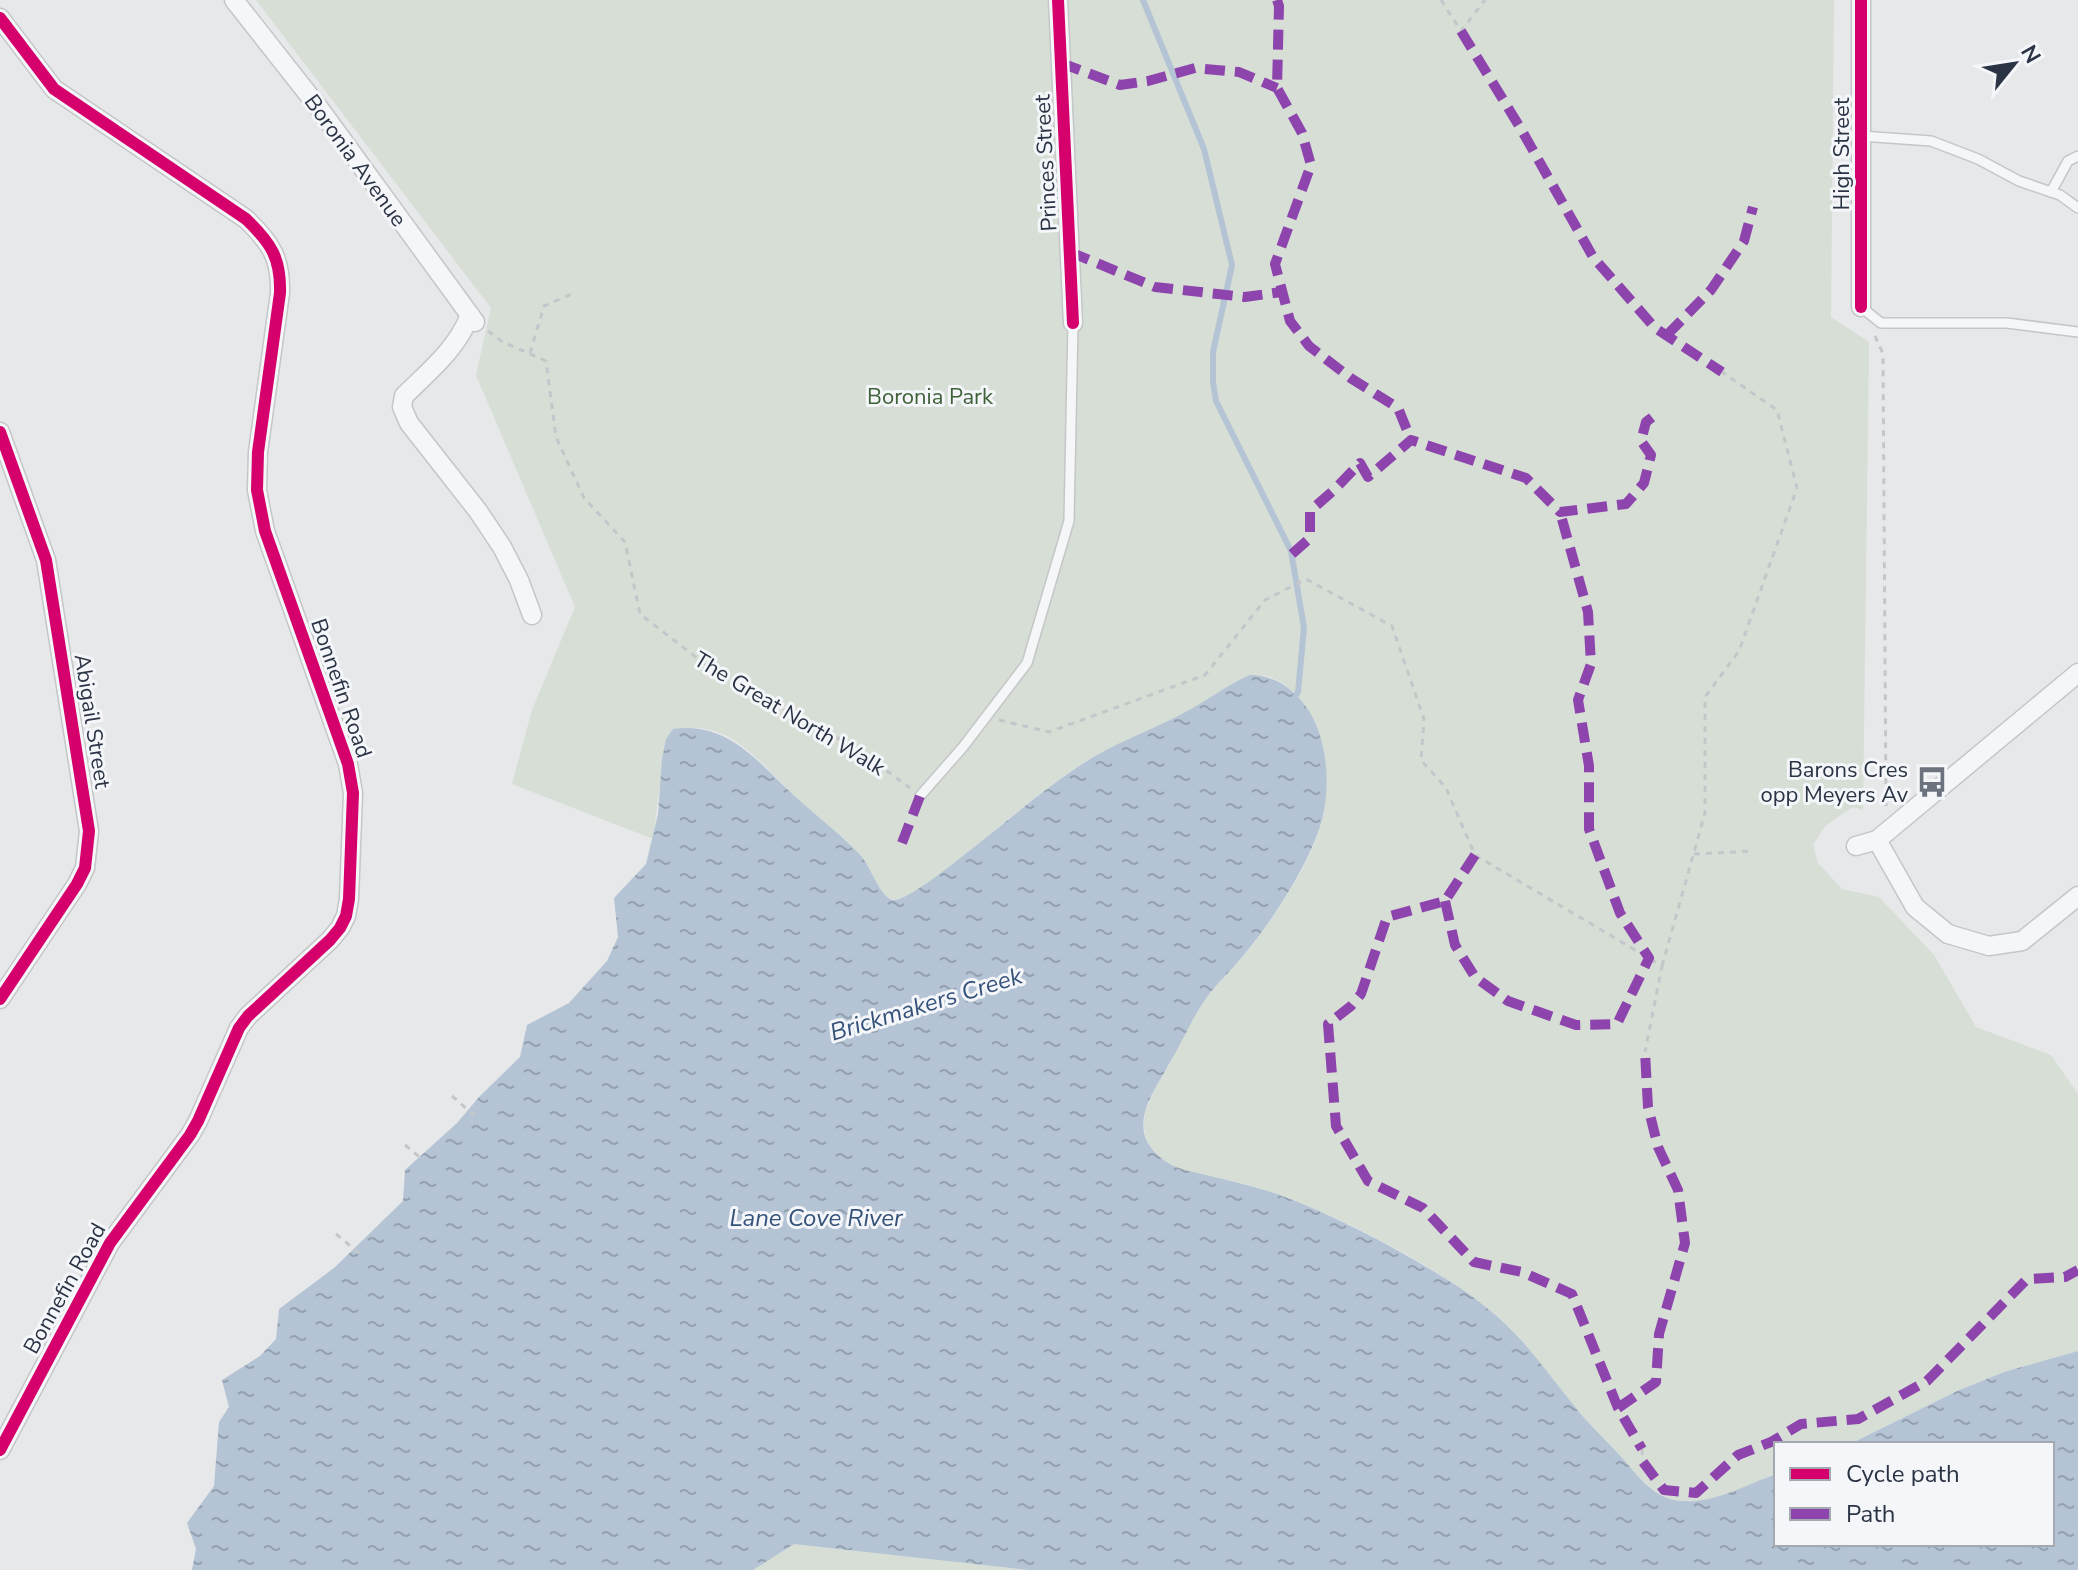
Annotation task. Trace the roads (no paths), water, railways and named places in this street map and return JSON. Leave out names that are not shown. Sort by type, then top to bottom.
[{"type":"street","name":"Boronia Avenue","points":[[234,0],[319,108],[473,318],[455,344],[404,396],[402,407],[409,423],[502,547],[532,615]]},
{"type":"street","name":"Princes Street","points":[[1058,0],[1073,323]]},
{"type":"street","name":"High Street","points":[[1861,0],[1861,307]]},
{"type":"street","name":"Bonnefin Road","points":[[0,18],[54,89],[246,219],[268,242],[275,255],[279,267],[280,293],[258,452],[257,490],[265,531],[348,764],[353,793],[349,899],[340,928],[239,1028],[198,1121],[110,1243],[0,1450]]},
{"type":"street","name":"Abigail Street","points":[[0,432],[46,560],[89,831],[85,868],[77,884],[0,999]]},
{"type":"street","points":[[1856,846],[1877,840],[2078,673]]},
{"type":"street","points":[[1877,840],[1915,907],[1948,934],[1989,946],[2022,941],[2078,896]]},
{"type":"lane","points":[[1861,136],[1931,141],[1978,159],[2019,181],[2060,195],[2078,208]]},
{"type":"lane","points":[[2051,192],[2068,161],[2078,156]]},
{"type":"lane","points":[[1861,307],[1881,323],[2007,323],[2078,332]]},
{"type":"lane","name":"Princes Street","points":[[920,796],[988,717],[1027,663],[1069,521],[1073,323]]},
{"type":"water","name":"Lane Cove River","points":[[1250,675],[1268,678],[1284,685],[1309,711],[1324,753],[1327,783],[1324,813],[1314,843],[1287,895],[1253,943],[1201,1005],[1150,1098],[1143,1124],[1145,1138],[1153,1151],[1177,1167],[1268,1191],[1320,1211],[1383,1242],[1464,1290],[1512,1330],[1587,1421],[1652,1490],[1666,1498],[1687,1501],[1713,1498],[1774,1475],[1774,1546],[2054,1546],[2054,1442],[1854,1442],[1957,1391],[2004,1372],[2078,1351],[2078,1570],[1029,1570],[794,1544],[753,1570],[192,1570],[196,1549],[187,1523],[214,1486],[219,1422],[229,1407],[222,1380],[260,1356],[276,1339],[279,1309],[334,1268],[403,1201],[405,1170],[457,1123],[520,1057],[527,1025],[569,1003],[607,961],[618,937],[614,898],[646,864],[658,814],[666,739],[673,729],[693,728],[712,732],[744,749],[855,849],[884,894],[893,900],[911,894],[936,876],[1079,766],[1182,714]]},
{"type":"waterway","name":"Brickmakers Creek","points":[[1143,0],[1204,149],[1232,265],[1213,352],[1213,382],[1216,401],[1291,551],[1304,628],[1298,692],[1292,702]]},
{"type":"place","name":"Barons Cres opp Meyers Av","points":[[1932,782]]},
{"type":"park label","name":"Boronia Park","points":[[930,396]]}]
